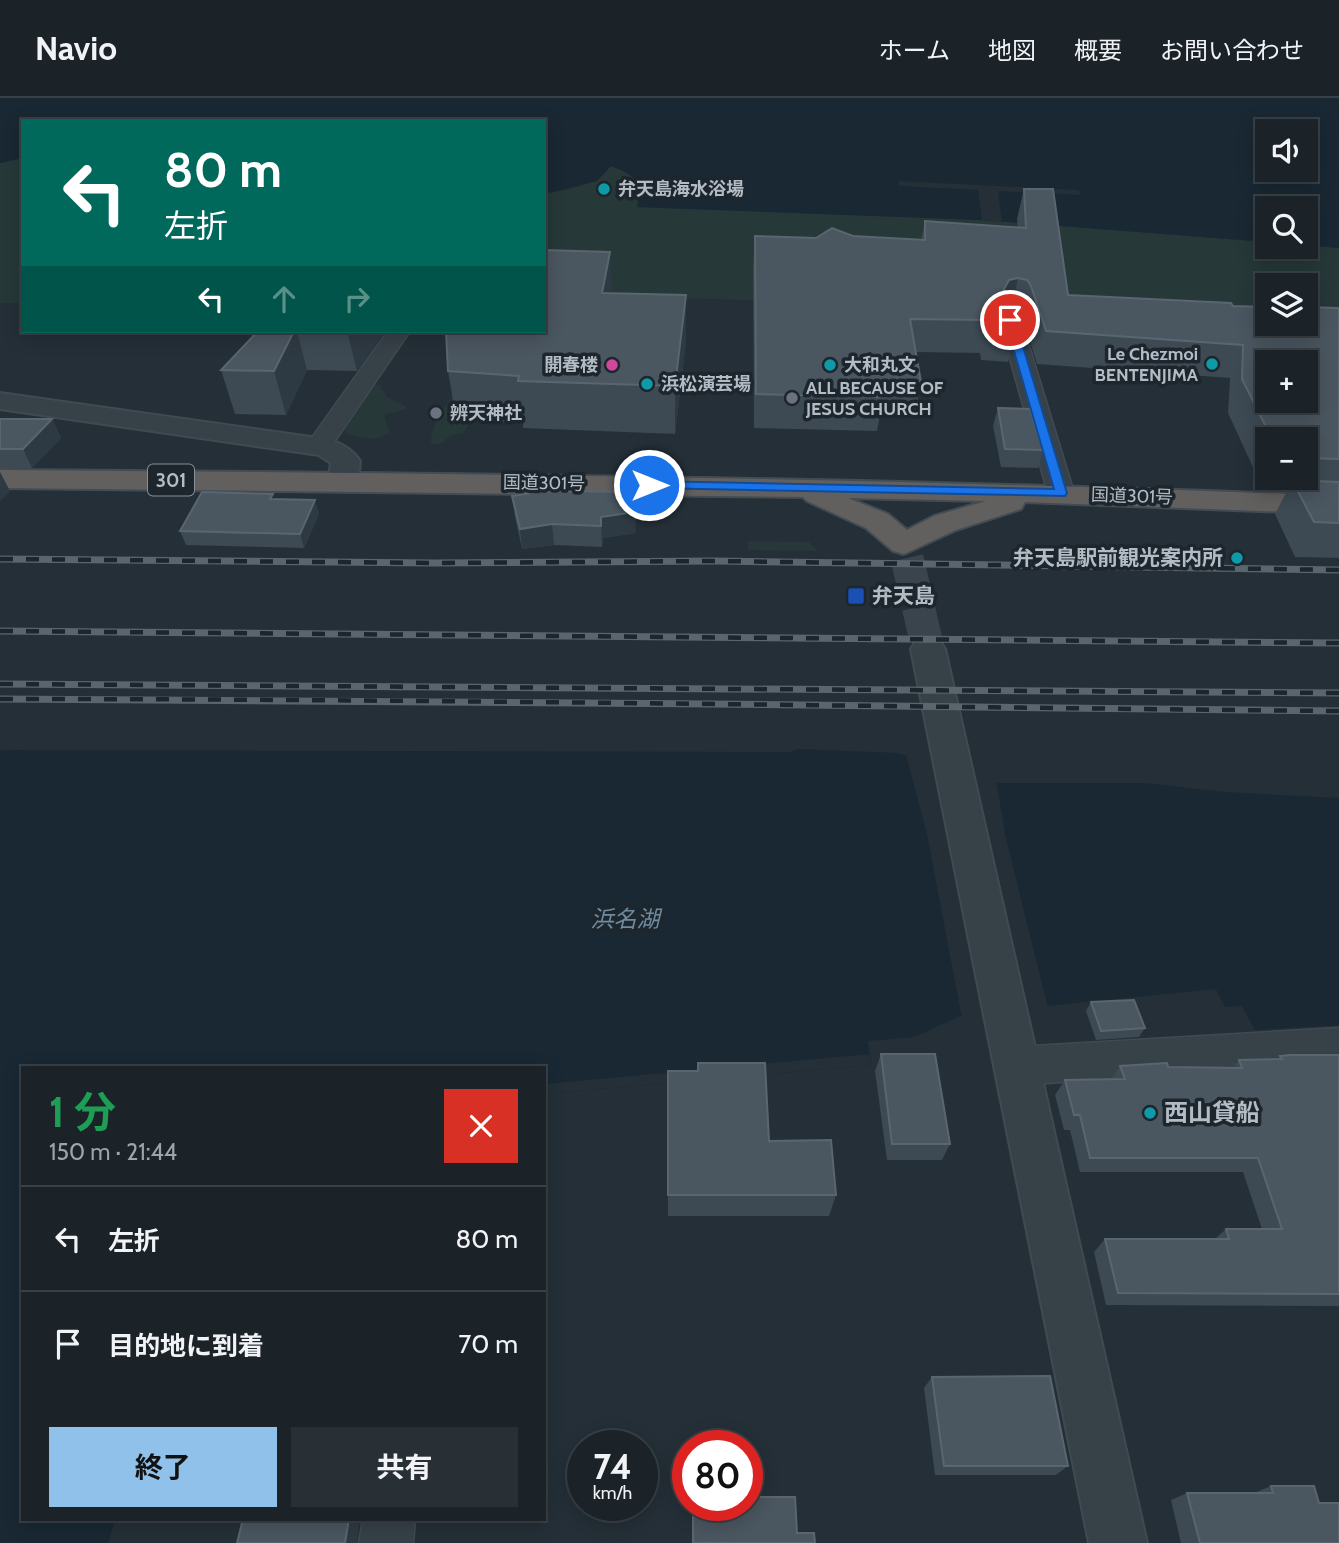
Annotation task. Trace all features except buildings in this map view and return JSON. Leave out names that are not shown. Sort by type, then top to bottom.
[{"type":"highway","name":"国道301号","points":[[0,480],[796,487],[1061,493],[1339,505]]},
{"type":"highway","points":[[796,487],[877,521],[906,551],[945,523],[968,514],[1061,493]]},
{"type":"street","points":[[1010,320],[1061,493]]},
{"type":"street","points":[[319,446],[398,333]]},
{"type":"street","points":[[0,401],[319,446],[335,450],[346,461],[343,481]]},
{"type":"street","points":[[928,649],[1118,1543]]},
{"type":"street","points":[[1012,1048],[1339,1046]]},
{"type":"street","points":[[386,1543],[389,1521]]},
{"type":"shaded area","points":[[21,158],[21,303],[0,303],[0,163]]},
{"type":"shaded area","points":[[610,166],[632,176],[638,185],[638,207],[982,220],[1255,241],[1255,259],[1318,259],[1318,246],[1339,248],[1339,337],[1311,336],[1318,336],[1318,273],[1255,273],[1255,334],[1140,330],[821,302],[546,295],[546,194],[590,182]]},
{"type":"shaded area","points":[[371,385],[380,385],[387,397],[407,409],[384,415],[390,432],[385,435],[369,438],[346,434],[343,426]]},
{"type":"shaded area","points":[[455,394],[478,403],[464,433],[450,436],[439,444],[431,443],[438,417]]},
{"type":"shaded area","points":[[748,541],[809,542],[818,551],[748,550]]},
{"type":"water","points":[[0,98],[1339,98],[1339,248],[1318,246],[1318,196],[1255,196],[1255,241],[982,220],[637,207],[639,190],[635,180],[626,172],[611,166],[597,181],[546,194],[546,119],[21,119],[21,158],[0,163]]},
{"type":"water","name":"浜名湖","points":[[797,749],[898,753],[997,783],[1145,783],[1224,792],[1339,798],[1339,1025],[1255,1030],[1242,1006],[1225,1007],[1216,989],[965,1014],[914,1037],[868,1041],[871,1065],[546,1094],[546,1066],[21,1066],[21,1521],[114,1521],[108,1543],[0,1543],[0,750],[790,752]]},
{"type":"pier","points":[[899,181],[1079,190],[1080,195],[998,191],[1002,222],[982,220],[978,190],[899,186]]},
{"type":"pier","points":[[906,755],[918,755],[996,779],[1005,834],[1048,1008],[962,1019],[927,834]]},
{"type":"pier","points":[[869,1054],[871,1065],[546,1094],[546,1084]]},
{"type":"tunnel","points":[[907,558],[928,649]]},
{"type":"railway","points":[[0,559],[433,563],[716,561],[1339,570]]},
{"type":"railway","points":[[0,631],[1339,643]]},
{"type":"railway","points":[[0,684],[1339,693]]},
{"type":"railway","points":[[0,699],[1339,711]]},
{"type":"place","name":"弁天島海水浴場","points":[[604,189]]},
{"type":"place","name":"Le Chezmoi BENTENJIMA","points":[[1212,364]]},
{"type":"place","name":"開春楼","points":[[612,365]]},
{"type":"place","name":"大和丸文","points":[[830,365]]},
{"type":"place","name":"浜松演芸場","points":[[647,384]]},
{"type":"place","name":"ALL BECAUSE OF JESUS CHURCH","points":[[792,398]]},
{"type":"place","name":"辨天神社","points":[[436,413]]},
{"type":"place","name":"弁天島駅前観光案内所","points":[[1237,558]]},
{"type":"place","name":"弁天島","points":[[856,596]]},
{"type":"place","name":"西山貸船","points":[[1150,1113]]},
{"type":"route","points":[[649,485],[1061,493],[1010,320]]}]
